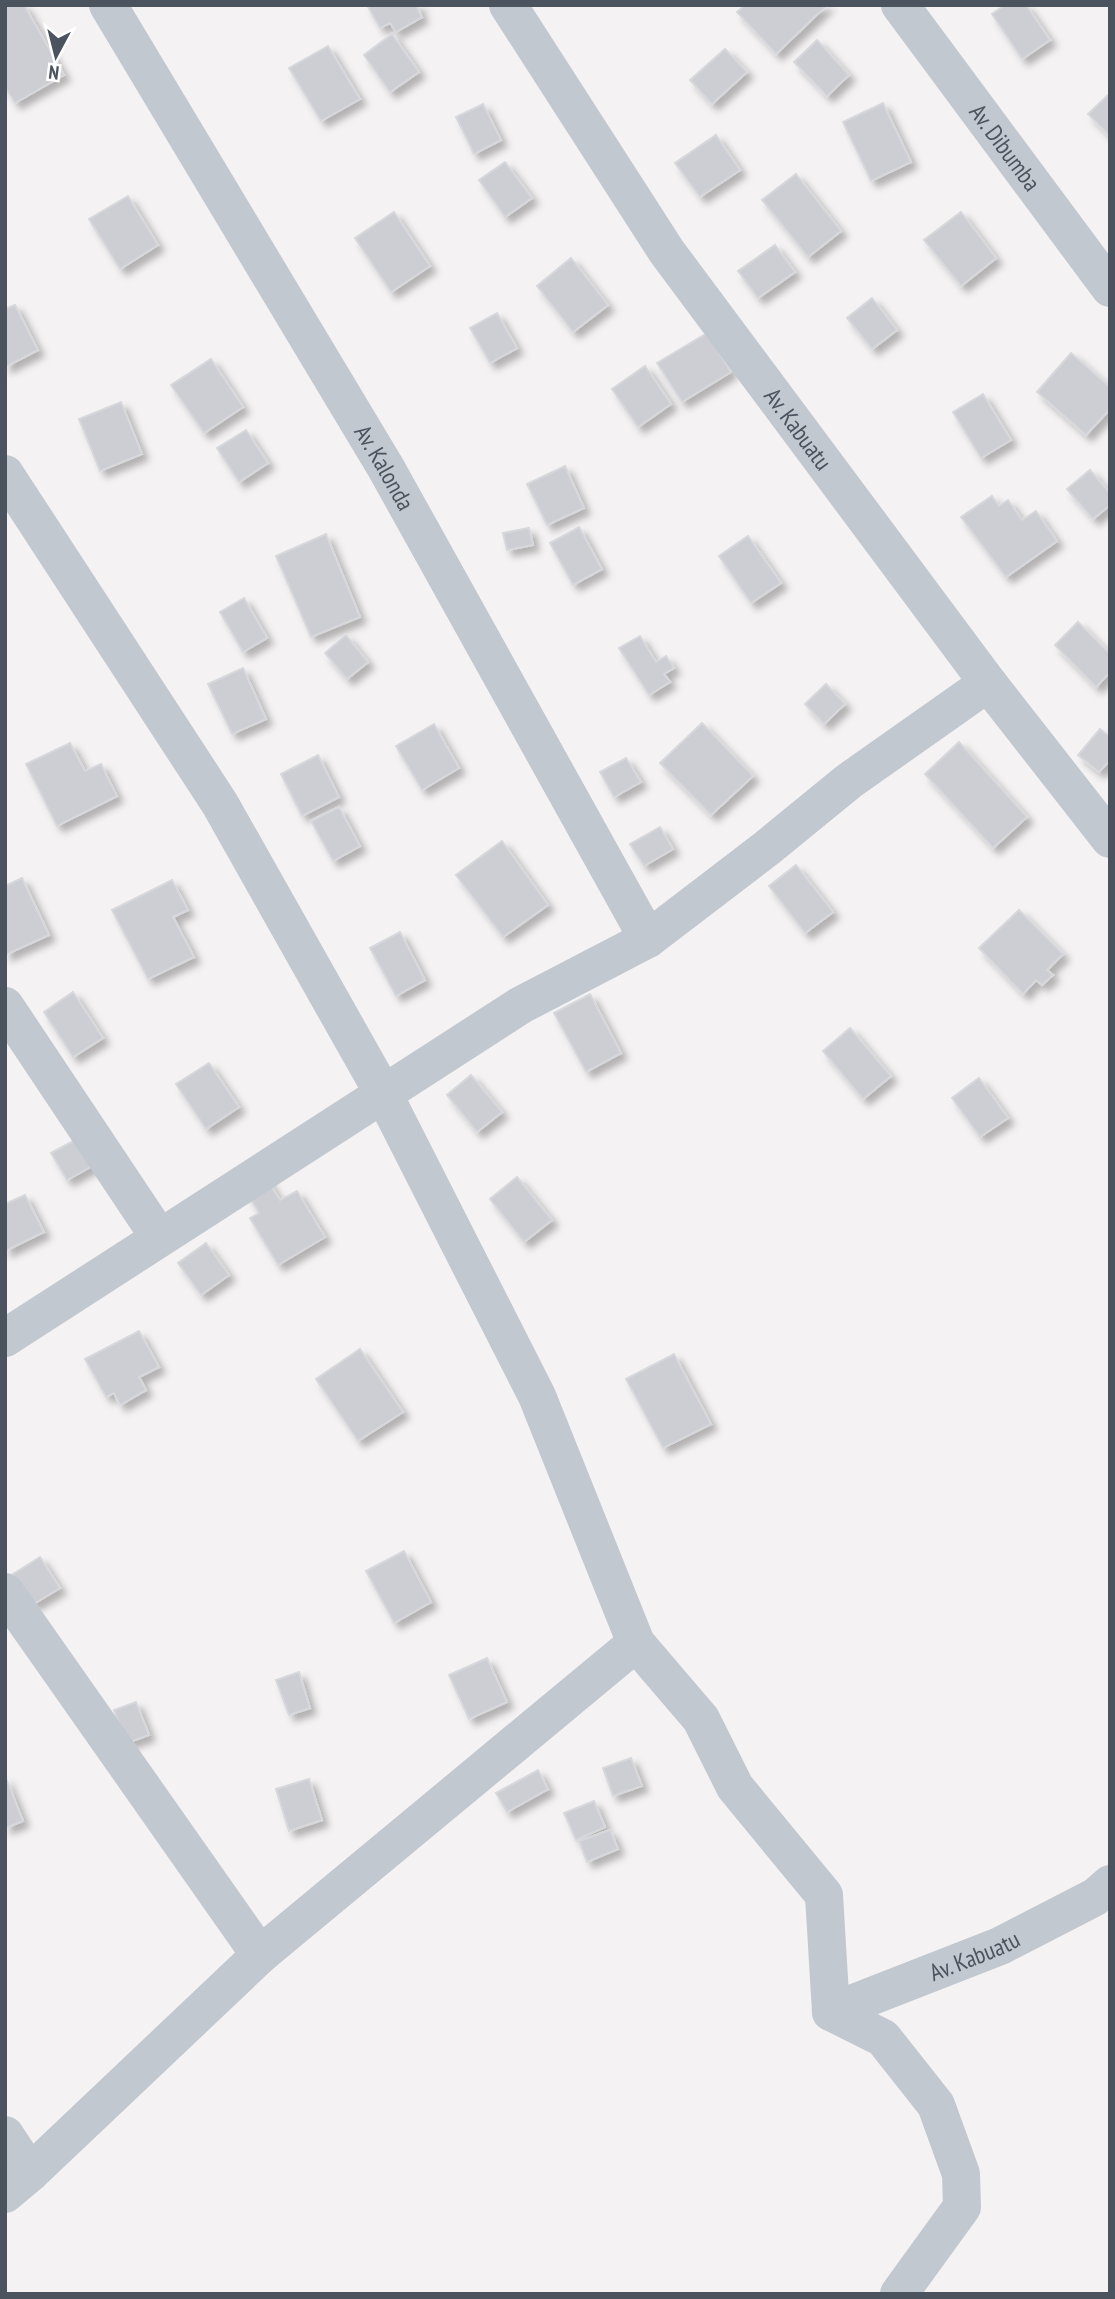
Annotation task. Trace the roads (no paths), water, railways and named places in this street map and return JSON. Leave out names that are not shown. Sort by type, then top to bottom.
[{"type":"street","name":"Av. Kalonda","points":[[108,5],[386,468],[648,939]]},
{"type":"street","name":"Av. Kabuatu","points":[[508,5],[667,252],[988,683],[1110,839]]},
{"type":"street","name":"Av. Dibumba","points":[[900,5],[1110,288]]},
{"type":"street","points":[[8,485],[220,804],[383,1093],[537,1396],[636,1643],[701,1719],[735,1787],[824,1895],[831,2012],[883,2038],[936,2105],[961,2174],[962,2207],[900,2294]]},
{"type":"street","points":[[5,1338],[521,1005],[648,939],[849,781],[988,683]]},
{"type":"street","points":[[5,1006],[159,1237]]},
{"type":"street","points":[[5,1592],[260,1955]]},
{"type":"street","points":[[5,2135],[18,2183],[260,1955],[636,1643]]},
{"type":"street","name":"Av. Kabuatu","points":[[831,2012],[1000,1946],[1096,1897],[1110,1884]]}]
